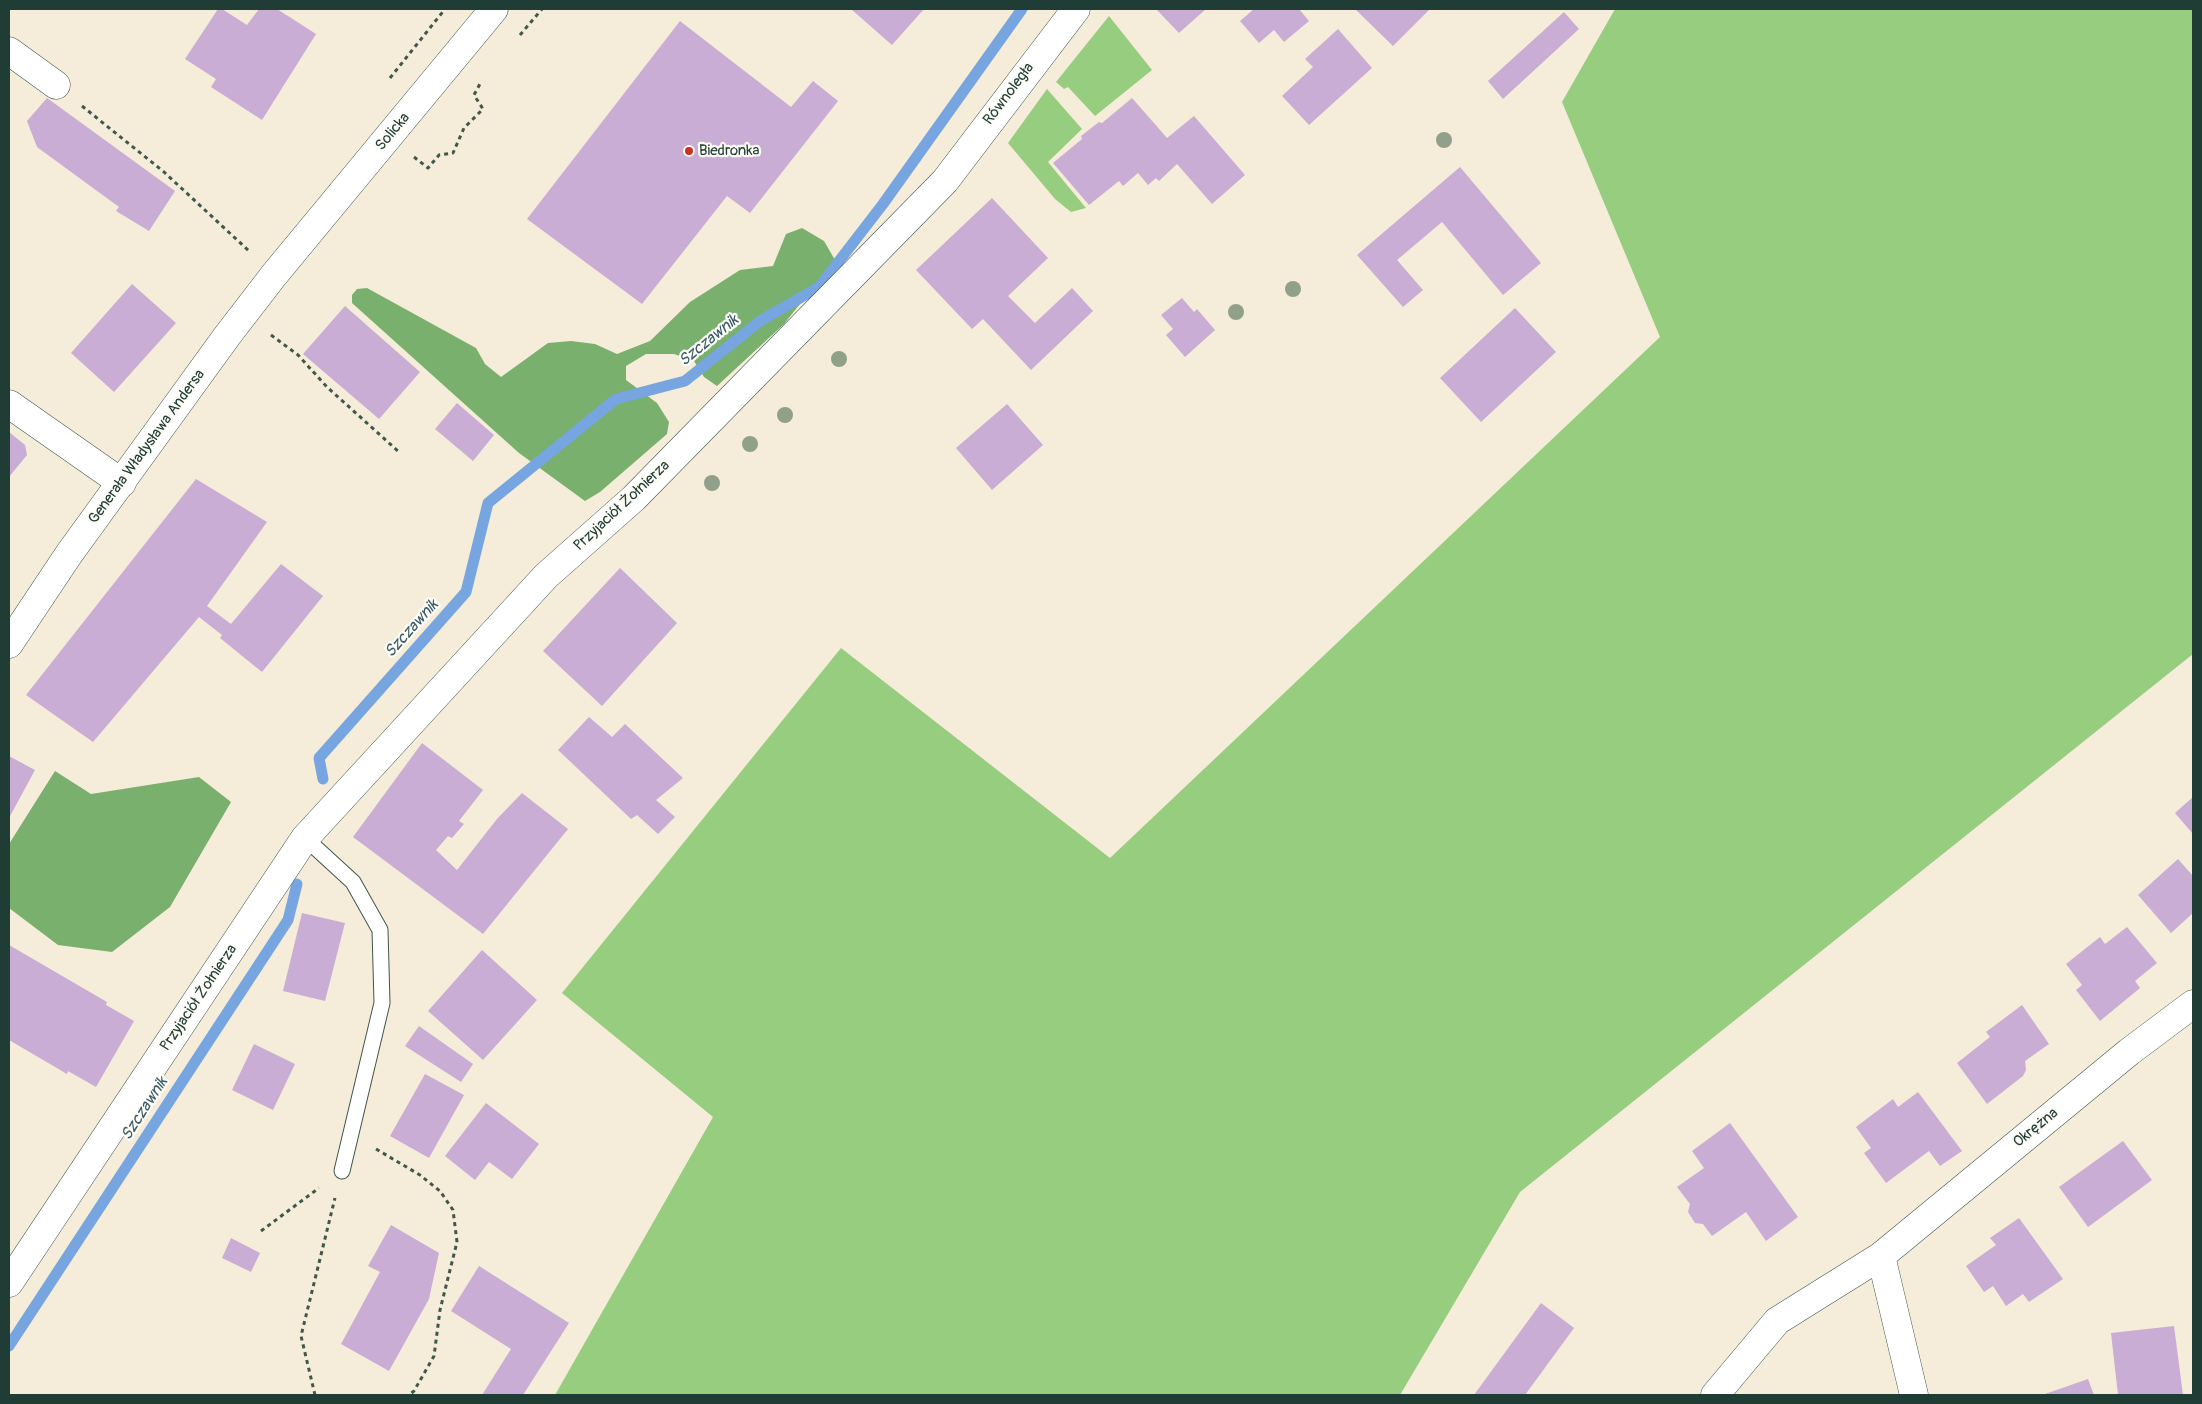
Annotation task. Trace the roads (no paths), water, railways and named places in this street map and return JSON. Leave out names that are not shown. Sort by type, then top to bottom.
[{"type":"street","name":"Solicka","points":[[283,265],[494,9]]},
{"type":"street","name":"Równoległa","points":[[945,181],[1076,9]]},
{"type":"street","points":[[9,51],[56,85]]},
{"type":"street","name":"Przyjaciół Żołnierza","points":[[9,1283],[305,838],[546,576],[634,498],[945,181]]},
{"type":"street","name":"Generała Władysława Andersa","points":[[9,644],[227,336],[283,265]]},
{"type":"street","points":[[9,404],[122,483]]},
{"type":"street","name":"Okrężna","points":[[1715,1395],[1777,1321],[1881,1256],[2129,1052],[2193,1004]]},
{"type":"street","points":[[1881,1256],[1914,1395]]},
{"type":"lane","points":[[305,838],[353,882],[380,930],[382,1003],[342,1171]]},
{"type":"waterway","name":"Szczawnik","points":[[323,779],[319,758],[466,592],[488,503],[616,399],[685,381],[760,321],[819,287],[883,204],[1022,9]]},
{"type":"waterway","name":"Szczawnik","points":[[9,1346],[288,920],[297,884]]},
{"type":"place","name":"Biedronka","points":[[689,151]]}]
